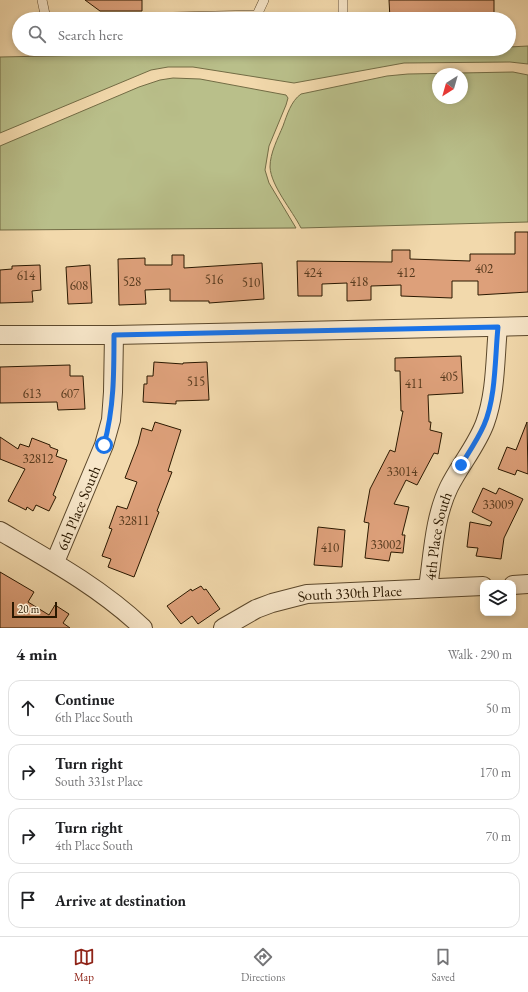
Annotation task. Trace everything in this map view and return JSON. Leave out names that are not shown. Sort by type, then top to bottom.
[{"type":"street","points":[[0,335],[114,335],[528,326]]},
{"type":"street","name":"4th Place South","points":[[428,588],[440,510],[449,488],[482,429],[487,416],[493,382],[498,327]]},
{"type":"street","name":"6th Place South","points":[[55,562],[101,451],[110,420],[113,392],[114,335]]},
{"type":"street","points":[[0,531],[55,562],[102,594],[126,612],[143,628]]},
{"type":"street","points":[[516,585],[528,584]]},
{"type":"street","name":"South 330th Place","points":[[223,628],[256,609],[291,597],[324,592],[480,586]]},
{"type":"lane","points":[[42,0],[45,12]]},
{"type":"lane","points":[[258,12],[264,0]]},
{"type":"lane","points":[[343,0],[343,12]]},
{"type":"green space","points":[[528,46],[528,64],[510,62],[404,63],[294,83],[193,67],[168,67],[151,70],[0,133],[0,57],[516,56],[516,47]]},
{"type":"green space","points":[[513,72],[528,75],[528,222],[301,228],[278,190],[271,174],[270,167],[271,156],[292,104],[301,94],[387,76],[432,74],[432,104],[468,104],[468,73]]},
{"type":"green space","points":[[173,78],[200,79],[286,95],[288,98],[269,146],[265,170],[269,183],[296,228],[0,230],[0,146],[139,87],[160,80]]},
{"type":"building","points":[[85,0],[142,0],[142,11],[100,11]]},
{"type":"building","points":[[389,0],[494,0],[494,12],[390,12]]},
{"type":"building","points":[[515,232],[528,232],[528,292],[478,295],[478,281],[452,281],[452,298],[401,296],[401,285],[371,286],[371,300],[347,301],[347,283],[322,284],[322,296],[298,296],[297,261],[392,262],[392,250],[410,250],[410,259],[470,261],[470,254],[515,254]]},
{"type":"building","points":[[172,255],[184,255],[184,268],[262,263],[264,299],[209,303],[209,301],[170,301],[170,289],[145,290],[146,304],[119,305],[118,259],[145,258],[145,265],[172,265]]},
{"type":"building","points":[[40,265],[41,290],[32,291],[33,302],[0,303],[0,270],[12,269],[12,266]]},
{"type":"building","points":[[90,265],[92,303],[68,304],[66,267]]},
{"type":"building","points":[[461,356],[463,393],[428,395],[429,422],[431,422],[430,430],[442,433],[438,454],[434,453],[417,485],[406,480],[394,504],[409,507],[402,535],[405,535],[403,553],[391,552],[389,561],[365,558],[369,523],[364,522],[370,489],[390,450],[395,452],[403,411],[401,411],[400,371],[395,371],[395,358]]},
{"type":"building","points":[[154,362],[183,364],[207,362],[209,400],[176,401],[176,404],[143,402],[144,384],[147,384],[147,376],[153,376]]},
{"type":"building","points":[[70,365],[70,376],[83,376],[85,409],[58,410],[57,402],[0,403],[0,367]]},
{"type":"building","points":[[155,422],[181,430],[168,471],[172,472],[157,511],[159,512],[134,577],[108,567],[111,559],[102,556],[112,529],[109,528],[117,506],[127,509],[137,482],[125,478],[138,444],[142,428],[152,431]]},
{"type":"building","points":[[527,422],[528,474],[517,470],[515,475],[498,469],[507,447],[516,450]]},
{"type":"building","points":[[0,437],[18,449],[20,444],[29,447],[32,438],[58,450],[56,456],[67,460],[53,495],[56,497],[49,511],[36,505],[33,511],[27,507],[26,510],[8,501],[25,469],[0,459]]},
{"type":"building","points":[[483,488],[496,494],[499,488],[523,499],[504,538],[501,559],[476,556],[478,548],[467,547],[470,522],[490,526],[492,522],[472,512]]},
{"type":"building","points":[[318,527],[345,530],[342,567],[314,565]]},
{"type":"building","points":[[0,572],[34,592],[28,602],[49,615],[55,605],[69,614],[63,623],[70,628],[0,628]]},
{"type":"building","points":[[201,586],[204,590],[206,589],[220,609],[198,624],[192,616],[181,624],[167,606],[191,589],[192,591]]},
{"type":"route","points":[[104,445],[110,420],[113,392],[114,335],[498,327],[493,382],[485,424],[461,465]]}]
